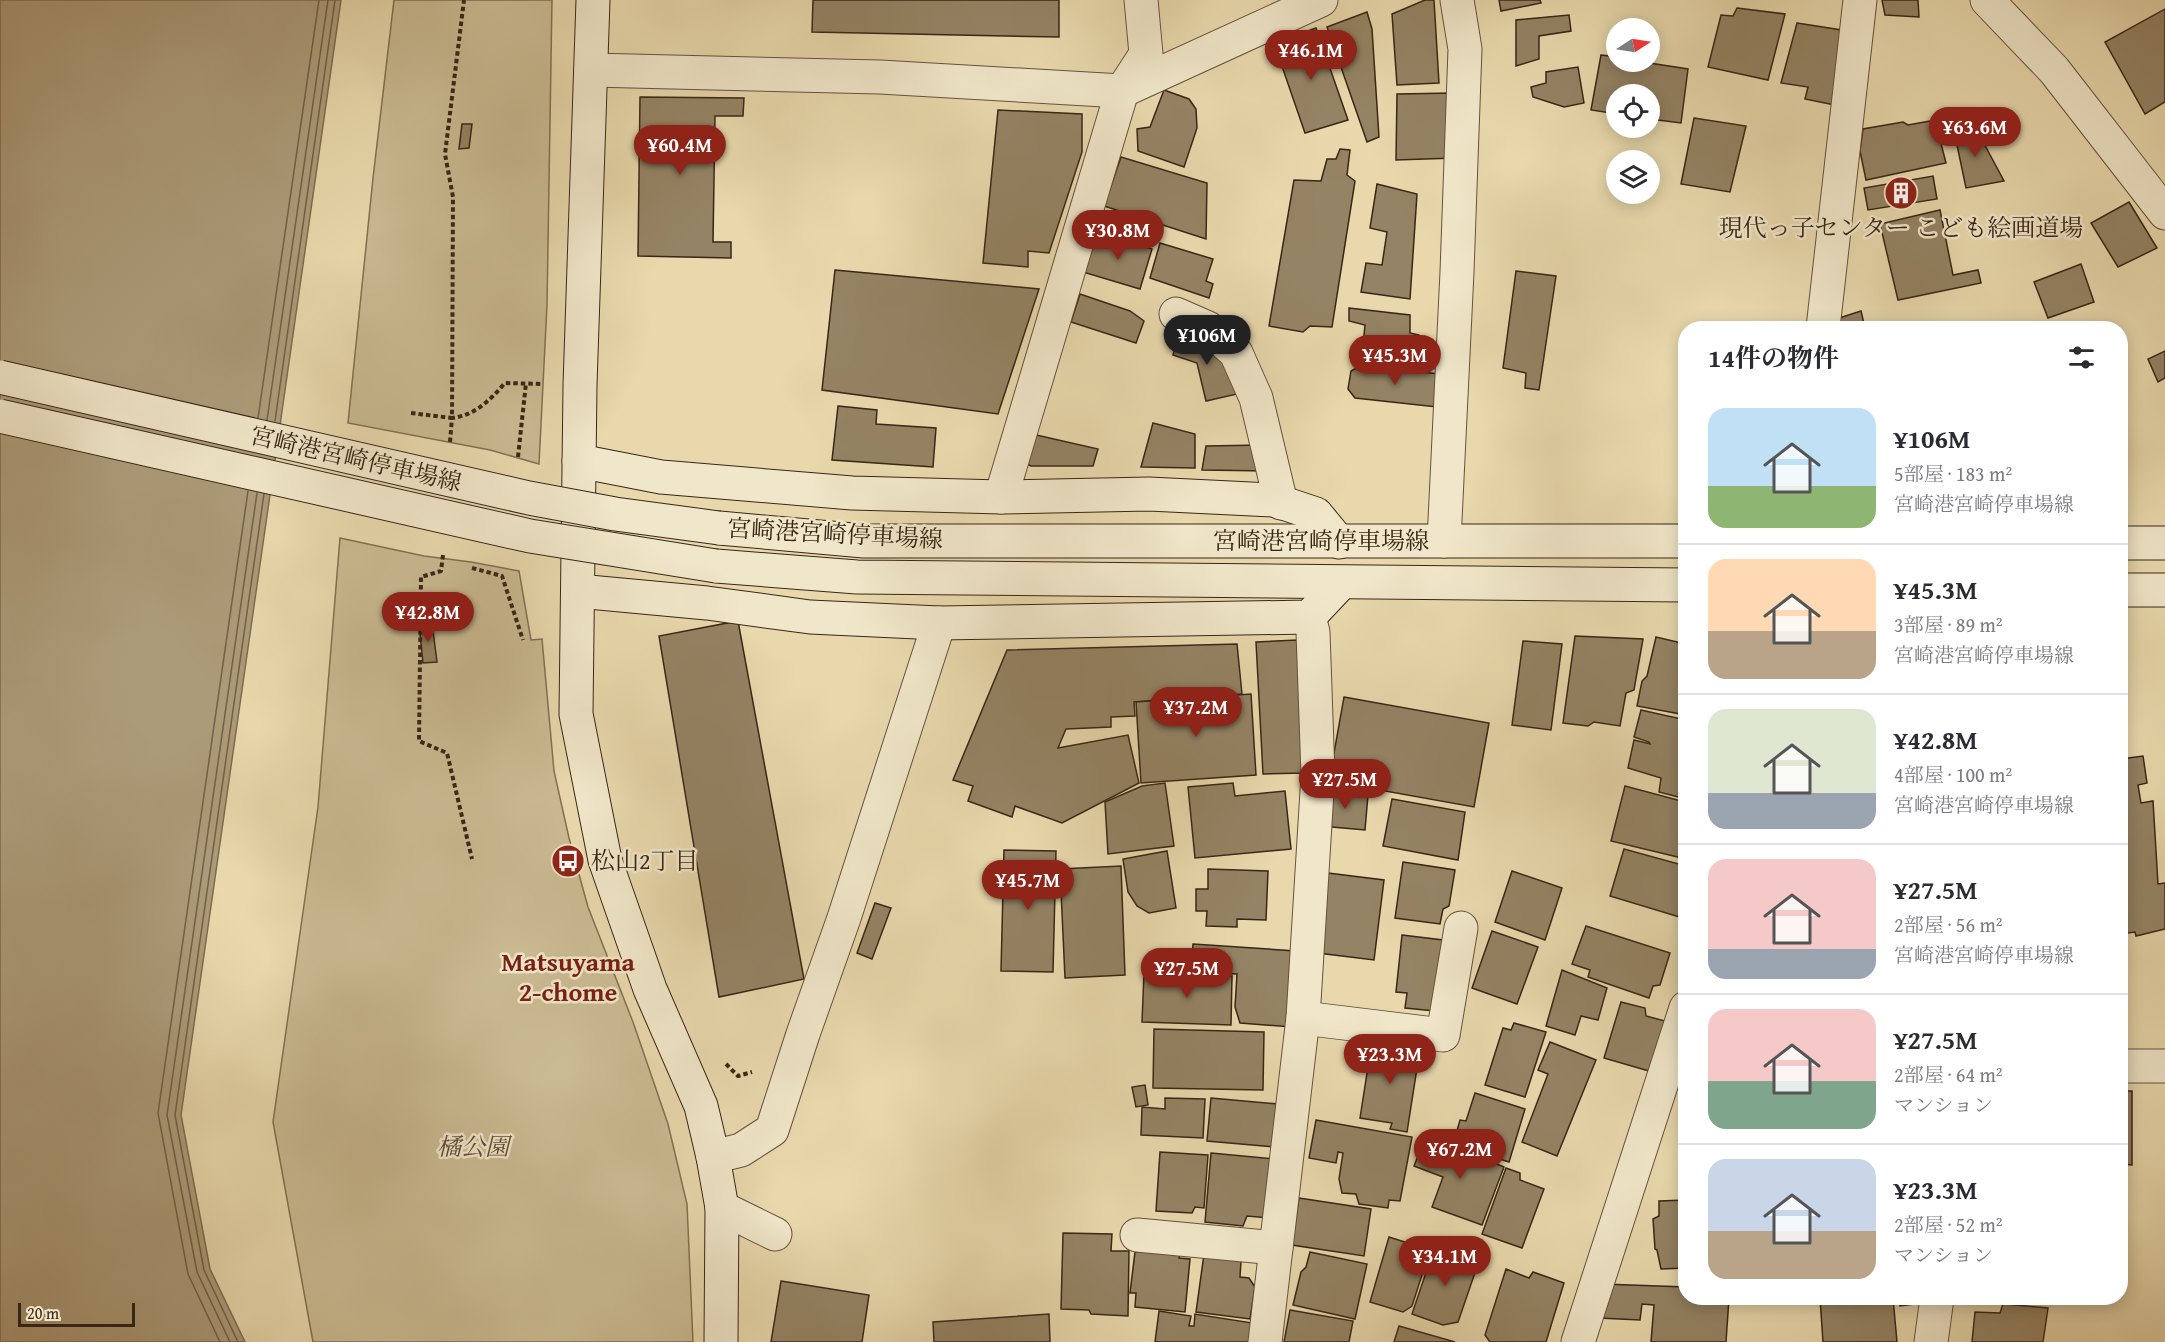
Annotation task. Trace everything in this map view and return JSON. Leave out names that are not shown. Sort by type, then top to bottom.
[{"type":"street","points":[[593,0],[579,461],[576,714],[605,860],[650,989],[701,1106],[713,1157],[722,1209],[721,1342]]},
{"type":"street","points":[[1001,497],[1122,91],[1146,54],[1140,0]]},
{"type":"street","points":[[591,69],[880,77],[1122,91],[1321,0]]},
{"type":"street","points":[[1444,541],[1465,49],[1457,0]]},
{"type":"street","points":[[1824,321],[1860,0]]},
{"type":"street","points":[[1987,0],[2054,70],[2165,213]]},
{"type":"street","points":[[1176,314],[1208,328],[1236,353],[1256,398],[1281,503]]},
{"type":"street","name":"宮崎港宮崎停車場線","points":[[0,377],[540,500],[615,514],[719,528],[864,541],[1678,541]]},
{"type":"street","name":"宮崎港宮崎停車場線","points":[[0,416],[530,536],[716,566],[857,577],[1678,585]]},
{"type":"street","points":[[579,461],[661,477],[852,494],[1001,497],[1149,494],[1274,500],[1316,514],[1339,542]]},
{"type":"street","points":[[2128,543],[2165,543]]},
{"type":"street","points":[[578,591],[707,603],[810,617],[939,623],[1309,616],[1341,583]]},
{"type":"street","points":[[2128,590],[2165,590]]},
{"type":"street","points":[[1265,1342],[1302,1018],[1317,775],[1313,632],[1309,616]]},
{"type":"street","points":[[713,1157],[741,1150],[772,1130],[844,918],[939,623]]},
{"type":"street","points":[[1302,1018],[1443,1035],[1461,928]]},
{"type":"street","points":[[1578,1342],[1678,1033]]},
{"type":"street","points":[[2128,1066],[2165,1066]]},
{"type":"street","points":[[722,1209],[775,1234]]},
{"type":"street","points":[[1137,1235],[1276,1248]]},
{"type":"street","points":[[1931,1342],[1936,1305]]},
{"type":"path","points":[[411,413],[452,418],[453,197],[446,154],[464,0]]},
{"type":"path","points":[[509,456],[518,458],[526,383]]},
{"type":"path","points":[[472,568],[502,576],[523,640]]},
{"type":"path","points":[[441,571],[420,577],[420,741],[447,753],[472,859]]},
{"type":"path","points":[[723,1061],[738,1076],[761,1070]]},
{"type":"green space","points":[[394,0],[552,0],[547,305],[539,464],[490,450],[348,423]]},
{"type":"green space","name":"橘公園","points":[[340,538],[424,556],[519,571],[531,640],[542,639],[554,771],[569,838],[588,907],[633,1022],[668,1124],[687,1204],[693,1342],[313,1342],[273,1122],[318,807]]},
{"type":"water","points":[[0,0],[341,0],[181,1115],[210,1269],[245,1342],[0,1342]]},
{"type":"building","points":[[813,0],[1059,0],[1059,37],[812,32]]},
{"type":"building","points":[[1425,0],[1434,0],[1439,83],[1397,85],[1392,14]]},
{"type":"building","points":[[1499,0],[1540,0],[1541,3],[1501,11]]},
{"type":"building","points":[[1882,0],[1918,0],[1919,17],[1885,15]]},
{"type":"building","points":[[1737,8],[1785,14],[1768,80],[1708,67],[1721,15],[1733,16]]},
{"type":"building","points":[[2165,9],[2165,102],[2145,114],[2105,42]]},
{"type":"building","points":[[1367,12],[1372,29],[1379,137],[1367,142],[1327,27]]},
{"type":"building","points":[[1569,15],[1571,31],[1539,36],[1539,59],[1516,66],[1516,20]]},
{"type":"building","points":[[1797,23],[1848,31],[1840,106],[1805,99],[1808,87],[1781,83]]},
{"type":"building","points":[[1316,28],[1348,120],[1305,133],[1274,43]]},
{"type":"building","points":[[1601,55],[1606,56],[1606,72],[1660,72],[1660,65],[1688,69],[1681,123],[1660,120],[1660,84],[1606,84],[1606,112],[1591,110]]},
{"type":"building","points":[[1578,67],[1584,103],[1564,107],[1533,97],[1531,87],[1546,83],[1546,72]]},
{"type":"building","points":[[1164,90],[1189,99],[1196,109],[1197,128],[1184,167],[1138,151],[1137,129],[1150,127]]},
{"type":"building","points":[[1453,93],[1455,158],[1396,160],[1397,94]]},
{"type":"building","points":[[640,97],[744,98],[743,116],[715,116],[713,242],[731,242],[731,258],[638,256]]},
{"type":"building","points":[[998,110],[1082,114],[1082,152],[1049,253],[1028,251],[1028,267],[983,263]]},
{"type":"building","points":[[1694,118],[1746,126],[1730,192],[1681,184]]},
{"type":"building","points":[[1935,120],[1946,163],[1866,180],[1860,151],[1863,129],[1903,122],[1908,125]]},
{"type":"building","points":[[1973,123],[2004,181],[1966,188],[1953,126]]},
{"type":"building","points":[[462,124],[472,124],[469,148],[459,149]]},
{"type":"building","points":[[1340,149],[1350,150],[1347,175],[1355,181],[1332,327],[1310,326],[1303,332],[1269,326],[1294,180],[1321,181],[1327,159],[1336,159]]},
{"type":"building","points":[[1121,157],[1207,183],[1206,239],[1104,206]]},
{"type":"building","name":"現代っ子センター こども絵画道場","points":[[1933,176],[1937,199],[1868,210],[1864,188]]},
{"type":"building","points":[[1377,184],[1417,194],[1410,299],[1361,292],[1366,263],[1382,265],[1387,232],[1370,228]]},
{"type":"building","points":[[2129,202],[2157,248],[2118,267],[2091,223]]},
{"type":"building","points":[[1940,210],[1953,275],[1978,270],[1981,283],[1898,300],[1880,224]]},
{"type":"building","points":[[1096,233],[1152,249],[1140,289],[1083,272]]},
{"type":"building","points":[[1160,243],[1213,259],[1206,281],[1213,284],[1209,298],[1150,278]]},
{"type":"building","points":[[2081,264],[2094,302],[2048,318],[2034,282]]},
{"type":"building","points":[[835,270],[1039,289],[998,414],[822,390]]},
{"type":"building","points":[[1516,271],[1556,276],[1539,390],[1525,388],[1526,373],[1503,368]]},
{"type":"building","points":[[1080,294],[1130,311],[1144,321],[1136,343],[1071,322]]},
{"type":"building","points":[[1349,308],[1410,315],[1410,333],[1419,335],[1416,362],[1362,355],[1365,325],[1349,321]]},
{"type":"building","points":[[1861,311],[1863,321],[1836,321],[1836,319]]},
{"type":"building","points":[[1180,330],[1223,351],[1237,394],[1206,401],[1197,363],[1173,355]]},
{"type":"building","points":[[2165,351],[2165,378],[2158,382],[2148,359]]},
{"type":"building","points":[[1360,366],[1440,374],[1437,407],[1355,398],[1348,389],[1351,371]]},
{"type":"building","points":[[838,406],[877,410],[876,424],[936,428],[933,467],[832,460]]},
{"type":"building","points":[[1153,423],[1195,434],[1195,468],[1141,467]]},
{"type":"building","points":[[1032,434],[1098,449],[1093,466],[1031,466],[1023,462]]},
{"type":"building","points":[[1262,445],[1268,471],[1202,470],[1206,446]]},
{"type":"building","points":[[738,621],[804,979],[719,997],[659,636]]},
{"type":"building","points":[[432,623],[437,662],[423,663],[419,624]]},
{"type":"building","points":[[1575,636],[1643,639],[1634,690],[1626,693],[1620,726],[1594,722],[1588,726],[1563,723]]},
{"type":"building","points":[[1656,637],[1678,642],[1678,714],[1637,706],[1642,681],[1647,676]]},
{"type":"building","points":[[1297,640],[1304,773],[1263,774],[1256,642]]},
{"type":"building","points":[[1523,641],[1562,644],[1551,730],[1512,725]]},
{"type":"building","points":[[1237,644],[1242,694],[1134,702],[1135,716],[1111,717],[1111,727],[1066,729],[1058,748],[1128,735],[1139,783],[1062,823],[1015,806],[1012,817],[968,801],[973,786],[953,780],[1007,650]]},
{"type":"building","points":[[1251,694],[1256,775],[1141,783],[1136,702]]},
{"type":"building","points":[[1344,697],[1489,723],[1474,807],[1329,781]]},
{"type":"building","points":[[1641,710],[1678,718],[1678,797],[1659,792],[1661,778],[1628,768],[1634,740],[1650,744],[1634,737]]},
{"type":"building","points":[[2143,756],[2147,783],[2138,785],[2141,803],[2153,801],[2158,884],[2165,883],[2165,929],[2136,936],[2135,932],[2128,933],[2128,758]]},
{"type":"building","points":[[1165,783],[1174,846],[1108,854],[1105,802],[1142,786]]},
{"type":"building","points":[[1233,783],[1235,796],[1285,791],[1291,849],[1195,858],[1188,787]]},
{"type":"building","points":[[1625,786],[1678,800],[1678,857],[1611,841]]},
{"type":"building","points":[[1325,790],[1368,795],[1365,830],[1321,826]]},
{"type":"building","points":[[1392,799],[1465,812],[1458,860],[1383,846]]},
{"type":"building","points":[[1624,849],[1678,864],[1678,917],[1610,896]]},
{"type":"building","points":[[1004,850],[1056,851],[1053,972],[1001,971]]},
{"type":"building","points":[[1167,851],[1176,908],[1149,913],[1137,906],[1128,892],[1123,859]]},
{"type":"building","points":[[1403,862],[1455,870],[1449,906],[1443,909],[1440,924],[1395,918]]},
{"type":"building","points":[[1121,866],[1125,975],[1065,978],[1060,869]]},
{"type":"building","points":[[1208,869],[1268,871],[1266,920],[1237,919],[1237,927],[1206,926],[1207,911],[1196,911],[1196,889],[1208,889]]},
{"type":"building","points":[[1512,871],[1562,888],[1545,940],[1495,922]]},
{"type":"building","points":[[1328,873],[1384,880],[1374,960],[1318,953]]},
{"type":"building","points":[[875,903],[891,908],[872,959],[857,953]]},
{"type":"building","points":[[1586,926],[1670,953],[1660,985],[1653,986],[1649,998],[1588,977],[1590,970],[1572,964]]},
{"type":"building","points":[[1492,931],[1538,947],[1517,1004],[1472,988]]},
{"type":"building","points":[[1402,935],[1443,940],[1435,1011],[1405,1008],[1407,993],[1396,992]]},
{"type":"building","points":[[1193,944],[1296,951],[1292,1027],[1240,1023],[1235,1007],[1237,974],[1191,972]]},
{"type":"building","points":[[1562,970],[1607,988],[1598,1020],[1581,1016],[1575,1035],[1546,1026]]},
{"type":"building","points":[[1144,973],[1232,976],[1231,1025],[1142,1022]]},
{"type":"building","points":[[1621,1002],[1645,1008],[1646,1016],[1665,1021],[1649,1071],[1604,1058]]},
{"type":"building","points":[[1514,1023],[1546,1032],[1525,1097],[1485,1085],[1503,1028],[1511,1030]]},
{"type":"building","points":[[1154,1029],[1264,1032],[1263,1090],[1153,1088]]},
{"type":"building","points":[[1372,1041],[1420,1049],[1407,1132],[1390,1129],[1392,1123],[1360,1118]]},
{"type":"building","points":[[1550,1042],[1596,1060],[1557,1156],[1522,1142],[1548,1074],[1538,1070]]},
{"type":"building","points":[[1145,1085],[1148,1105],[1136,1107],[1132,1087]]},
{"type":"building","points":[[2128,1091],[2132,1091],[2132,1165],[2128,1165]]},
{"type":"building","points":[[1475,1093],[1525,1109],[1509,1162],[1453,1144],[1460,1120],[1466,1121]]},
{"type":"building","points":[[1165,1098],[1205,1099],[1203,1138],[1141,1135],[1142,1107],[1165,1109]]},
{"type":"building","points":[[1211,1098],[1278,1104],[1274,1147],[1207,1141]]},
{"type":"building","points":[[1316,1120],[1412,1137],[1400,1201],[1389,1200],[1388,1208],[1359,1204],[1356,1194],[1342,1193],[1339,1179],[1343,1153],[1338,1152],[1336,1163],[1309,1158]]},
{"type":"building","points":[[1426,1136],[1504,1167],[1482,1225],[1432,1207],[1443,1177],[1414,1166]]},
{"type":"building","points":[[1160,1152],[1208,1155],[1204,1208],[1195,1207],[1192,1213],[1156,1211]]},
{"type":"building","points":[[1211,1153],[1275,1159],[1269,1218],[1247,1216],[1243,1226],[1205,1222]]},
{"type":"building","points":[[1506,1168],[1520,1173],[1520,1180],[1544,1189],[1522,1248],[1482,1234]]},
{"type":"building","points":[[1299,1198],[1371,1209],[1364,1256],[1292,1245]]},
{"type":"building","points":[[1678,1200],[1678,1268],[1661,1269],[1655,1249],[1653,1219],[1659,1216],[1659,1201]]},
{"type":"building","points":[[1063,1233],[1112,1234],[1111,1251],[1129,1251],[1128,1316],[1091,1314],[1089,1310],[1061,1309]]},
{"type":"building","points":[[1389,1237],[1430,1250],[1412,1306],[1403,1312],[1370,1302]]},
{"type":"building","points":[[1435,1246],[1479,1261],[1458,1322],[1443,1325],[1412,1314]]},
{"type":"building","points":[[1181,1250],[1179,1258],[1190,1259],[1185,1312],[1135,1307],[1136,1293],[1130,1293],[1135,1252]]},
{"type":"building","points":[[1310,1252],[1367,1264],[1355,1319],[1293,1305],[1301,1272],[1306,1267]]},
{"type":"building","points":[[1204,1254],[1241,1261],[1240,1277],[1249,1278],[1255,1287],[1250,1319],[1196,1312]]},
{"type":"building","points":[[1506,1269],[1529,1278],[1533,1272],[1564,1283],[1546,1342],[1490,1342],[1485,1335]]},
{"type":"building","points":[[781,1281],[869,1295],[862,1342],[771,1342]]},
{"type":"building","points":[[1602,1284],[1678,1287],[1678,1305],[1729,1305],[1726,1342],[1651,1342],[1654,1305],[1642,1304],[1640,1320],[1599,1318]]},
{"type":"building","points":[[1820,1305],[1894,1305],[1897,1342],[1823,1342]]},
{"type":"building","points":[[2003,1305],[2048,1308],[2043,1342],[1972,1342],[1975,1312],[2000,1313]]},
{"type":"building","points":[[1290,1310],[1353,1321],[1349,1342],[1284,1342]]},
{"type":"building","points":[[1159,1311],[1191,1316],[1189,1326],[1194,1326],[1195,1314],[1259,1324],[1256,1342],[1155,1342]]},
{"type":"building","points":[[1049,1314],[1050,1342],[934,1342],[933,1322]]},
{"type":"building","points":[[1399,1326],[1455,1342],[1394,1342]]},
{"type":"place","name":"現代っ子センター こども絵画道場","points":[[1901,193]]},
{"type":"place","name":"松山2丁目","points":[[568,861]]},
{"type":"district","name":"Matsuyama 2-chome","points":[[568,977]]}]
